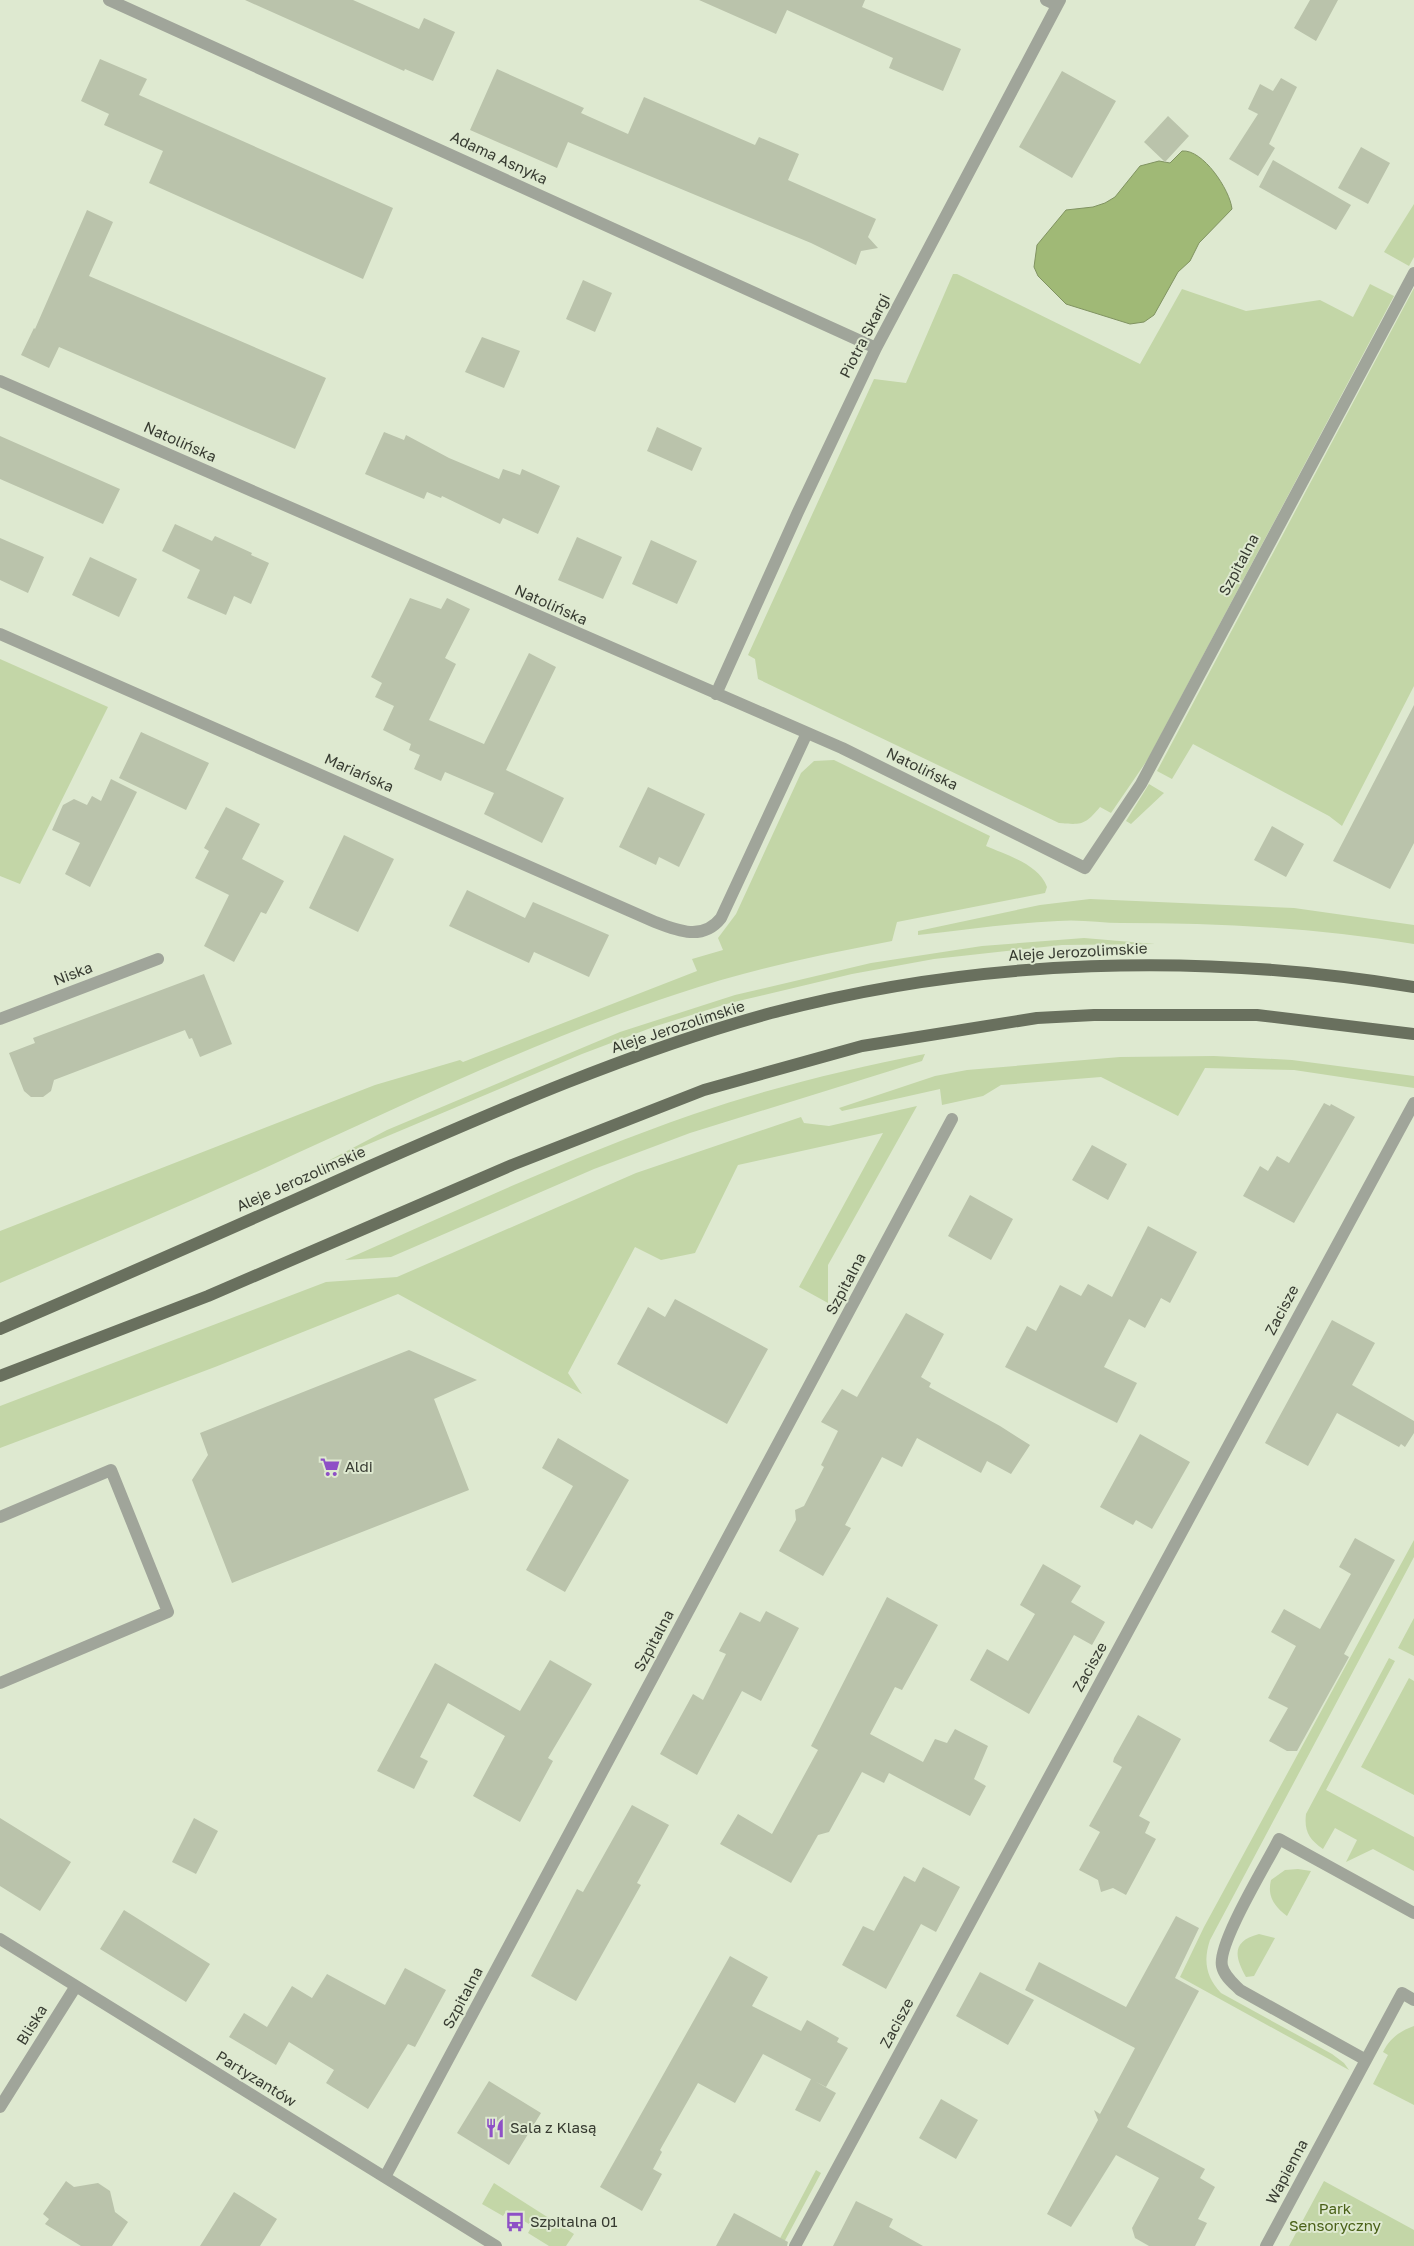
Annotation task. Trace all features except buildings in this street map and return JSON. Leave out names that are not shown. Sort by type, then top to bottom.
[{"type":"main road","name":"Aleje Jerozolimskie","points":[[0,1329],[480,1118],[642,1053],[772,1013],[883,989],[949,978],[1033,970],[1113,966],[1178,964],[1249,967],[1414,987]]},
{"type":"main road","points":[[0,1376],[208,1296],[512,1165],[704,1090],[862,1046],[1037,1018],[1094,1015],[1257,1015],[1414,1034]]},
{"type":"street","name":"Adama Asnyka","points":[[108,0],[876,348]]},
{"type":"street","name":"Piotra Skargi","points":[[716,694],[798,512],[876,348],[1054,2]]},
{"type":"street","name":"Szpitalna","points":[[1085,868],[1141,784],[1414,273]]},
{"type":"street","name":"Natolińska","points":[[0,381],[842,748],[1085,868]]},
{"type":"street","name":"Mariańska","points":[[0,634],[655,922],[686,933],[707,930],[715,926],[721,918],[807,734]]},
{"type":"street","name":"Niska","points":[[0,1019],[158,959]]},
{"type":"street","name":"Zacisze","points":[[795,2246],[1414,1103]]},
{"type":"street","name":"Szpitalna","points":[[385,2177],[952,1119]]},
{"type":"street","points":[[0,1517],[111,1470],[168,1612],[0,1683]]},
{"type":"street","points":[[1366,2060],[1240,1990],[1229,1980],[1222,1966],[1224,1944],[1279,1839],[1414,1913]]},
{"type":"street","name":"Partyzantów","points":[[0,1939],[496,2246]]},
{"type":"street","name":"Bliska","points":[[0,2107],[76,1986]]},
{"type":"street","name":"Wapienna","points":[[1266,2246],[1402,1993],[1414,2000]]},
{"type":"green space","points":[[1414,204],[1414,257],[1409,266],[1384,252]]},
{"type":"green space","points":[[953,274],[957,274],[1140,364],[1182,289],[1246,311],[1320,300],[1353,317],[1370,284],[1394,296],[1148,759],[1111,813],[1100,807],[1090,817],[1078,824],[1059,823],[758,679],[755,659],[748,655],[874,379],[906,383]]},
{"type":"green space","points":[[1414,288],[1414,686],[1342,826],[1329,816],[1193,744],[1172,779],[1157,771]]},
{"type":"green space","points":[[0,659],[108,707],[20,884],[0,876]]},
{"type":"green space","points":[[834,760],[990,836],[986,846],[1021,861],[1037,872],[1047,887],[1045,893],[897,922],[892,941],[757,970],[703,985],[624,1012],[468,1075],[232,1183],[0,1283],[0,1231],[375,1085],[460,1060],[463,1062],[697,971],[692,959],[723,950],[718,938],[736,914],[801,773],[814,761]]},
{"type":"green space","points":[[1149,784],[1164,793],[1131,824],[1126,821]]},
{"type":"green space","points":[[1090,899],[1294,908],[1414,925],[1414,944],[1268,927],[1114,923],[1074,920],[1023,923],[918,935],[918,931],[1040,905]]},
{"type":"green space","points":[[1084,938],[1155,944],[1062,945],[934,959],[852,974],[730,1003],[656,1026],[582,1054],[326,1162],[387,1130],[620,1032],[735,995],[871,963],[982,946]]},
{"type":"green space","points":[[925,1054],[922,1061],[690,1133],[594,1169],[391,1257],[345,1260],[605,1147],[694,1114],[809,1080]]},
{"type":"green space","points":[[1214,1056],[1292,1060],[1414,1076],[1414,1088],[1294,1070],[1205,1068],[1178,1116],[1101,1077],[1001,1085],[983,1096],[942,1105],[940,1089],[842,1111],[839,1108],[935,1076],[967,1070],[1120,1057]]},
{"type":"green space","points":[[917,1106],[828,1265],[828,1303],[799,1287],[883,1133],[738,1165],[695,1253],[661,1260],[635,1247],[568,1373],[582,1394],[398,1294],[215,1367],[0,1448],[0,1406],[326,1282],[397,1277],[636,1173],[801,1117],[804,1123],[829,1126]]},
{"type":"green space","points":[[1414,1540],[1414,1557],[1210,1940],[1206,1962],[1209,1975],[1221,1993],[1332,2054],[1344,2063],[1349,2070],[1180,1977],[1204,1927]]},
{"type":"green space","points":[[1414,1618],[1414,1656],[1398,1648]]},
{"type":"green space","points":[[1389,1658],[1395,1661],[1326,1790],[1414,1837],[1414,1871],[1373,1849],[1346,1862],[1357,1840],[1335,1828],[1323,1849],[1308,1834],[1306,1825],[1306,1814]]},
{"type":"green space","points":[[1409,1678],[1414,1681],[1414,1795],[1361,1767]]},
{"type":"green space","points":[[1285,1870],[1311,1871],[1287,1916],[1278,1908],[1271,1896],[1271,1880]]},
{"type":"green space","points":[[1259,1934],[1275,1938],[1254,1976],[1246,1977],[1239,1962],[1238,1950],[1244,1941]]},
{"type":"green space","points":[[1414,2026],[1414,2105],[1373,2084],[1388,2055],[1383,2052],[1389,2043],[1404,2030]]},
{"type":"green space","points":[[816,2170],[821,2173],[782,2246],[776,2246]]},
{"type":"green space","name":"Park Sensoryczny","points":[[1324,2181],[1414,2230],[1414,2246],[1289,2246]]},
{"type":"green space","points":[[494,2183],[574,2234],[566,2246],[549,2246],[528,2233],[532,2226],[507,2210],[503,2216],[482,2204]]},
{"type":"shaded area","points":[[1182,151],[1190,152],[1207,163],[1221,182],[1232,209],[1199,243],[1190,261],[1178,272],[1154,315],[1144,322],[1130,324],[1066,304],[1038,276],[1034,267],[1037,245],[1066,210],[1093,207],[1105,203],[1115,197],[1140,166],[1159,161],[1170,163]]},
{"type":"place","name":"Aldi","points":[[330,1467]]},
{"type":"place","name":"Sala z Klasą","points":[[495,2128]]},
{"type":"place","name":"Szpitalna 01","points":[[515,2222]]}]
